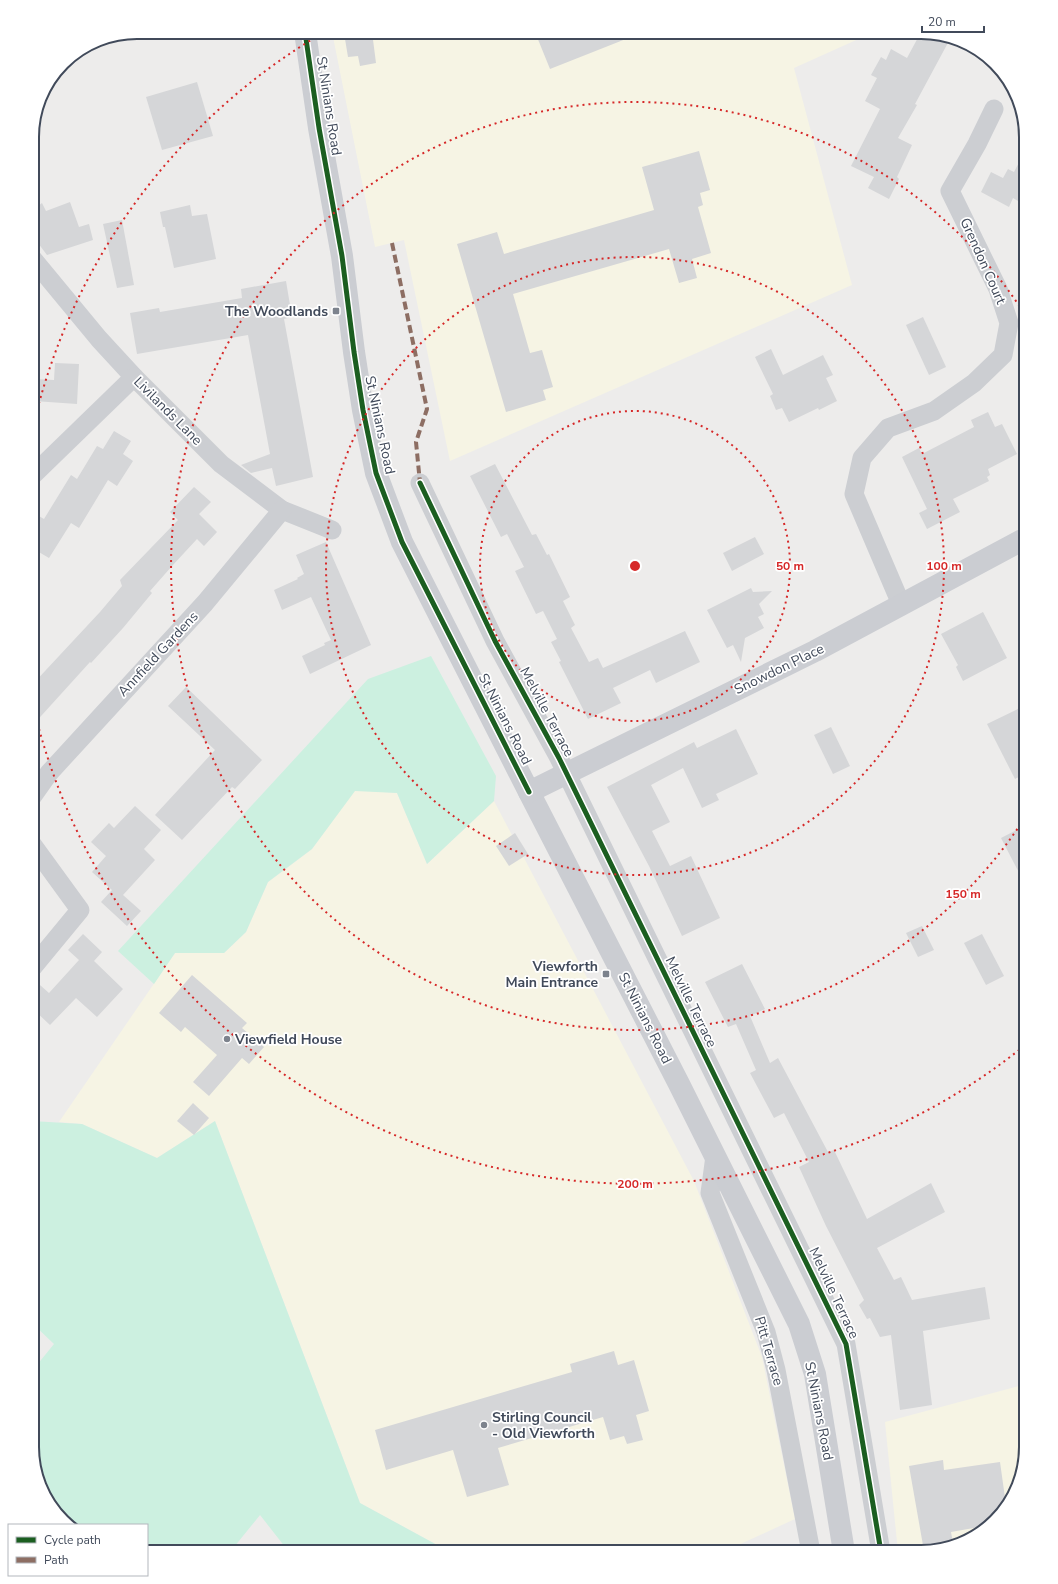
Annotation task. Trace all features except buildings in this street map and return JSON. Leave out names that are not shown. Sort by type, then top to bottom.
[{"type":"main road","name":"St Ninians Road","points":[[306,39],[319,128],[342,256],[363,410],[376,473],[402,542],[799,1324],[815,1374],[843,1545]]},
{"type":"main road","name":"Snowdon Place","points":[[529,792],[816,651],[901,604],[1019,545]]},
{"type":"street","name":"Grendon Court","points":[[901,604],[854,494],[862,458],[888,428],[934,411],[974,383],[1004,355],[1009,323],[998,289],[950,191],[977,144],[994,110]]},
{"type":"street","name":"Livilands Lane","points":[[39,266],[99,339],[134,377],[221,464],[282,510],[332,530]]},
{"type":"street","points":[[39,469],[134,377]]},
{"type":"street","name":"Melville Terrace","points":[[420,483],[495,640],[559,758],[565,774],[846,1344],[880,1545]]},
{"type":"street","name":"Annfield Gardens","points":[[39,787],[49,773],[205,603],[282,510]]},
{"type":"street","points":[[39,854],[80,910],[39,960]]},
{"type":"street","name":"Pitt Terrace","points":[[715,1156],[710,1192],[766,1332],[776,1370],[811,1545]]},
{"type":"shaded area","points":[[333,39],[858,39],[794,68],[852,285],[450,461],[404,240],[375,247]]},
{"type":"shaded area","points":[[355,790],[397,793],[427,864],[494,801],[694,1181],[762,1357],[795,1519],[738,1545],[437,1545],[360,1503],[215,1121],[157,1158],[82,1124],[59,1122],[175,953],[224,953],[246,932],[268,882],[312,849]]},
{"type":"shaded area","points":[[1019,1386],[1018,1460],[1012,1485],[999,1507],[981,1525],[959,1538],[934,1544],[897,1545],[885,1422]]},
{"type":"green space","points":[[431,656],[496,776],[494,801],[427,864],[397,793],[355,791],[312,849],[268,882],[246,932],[224,953],[175,953],[154,984],[118,951],[368,679]]},
{"type":"green space","points":[[39,1121],[82,1124],[157,1158],[215,1121],[360,1503],[437,1545],[284,1545],[260,1515],[236,1545],[148,1545],[148,1524],[76,1524],[59,1507],[52,1496],[46,1485],[40,1460],[39,1362],[54,1344],[39,1330]]},
{"type":"marked path","points":[[392,243],[427,409],[416,442],[420,483]]},
{"type":"cycle path","points":[[306,39],[319,128],[342,256],[363,410],[376,473],[402,542],[529,792]]},
{"type":"cycle path","points":[[420,483],[495,641],[559,758],[846,1344],[880,1545]]},
{"type":"place","name":"The Woodlands","points":[[336,311]]},
{"type":"place","name":"Viewforth Main Entrance","points":[[606,974]]},
{"type":"place","name":"Viewfield House","points":[[227,1039]]},
{"type":"place","name":"Stirling Council - Old Viewforth","points":[[484,1425]]}]
